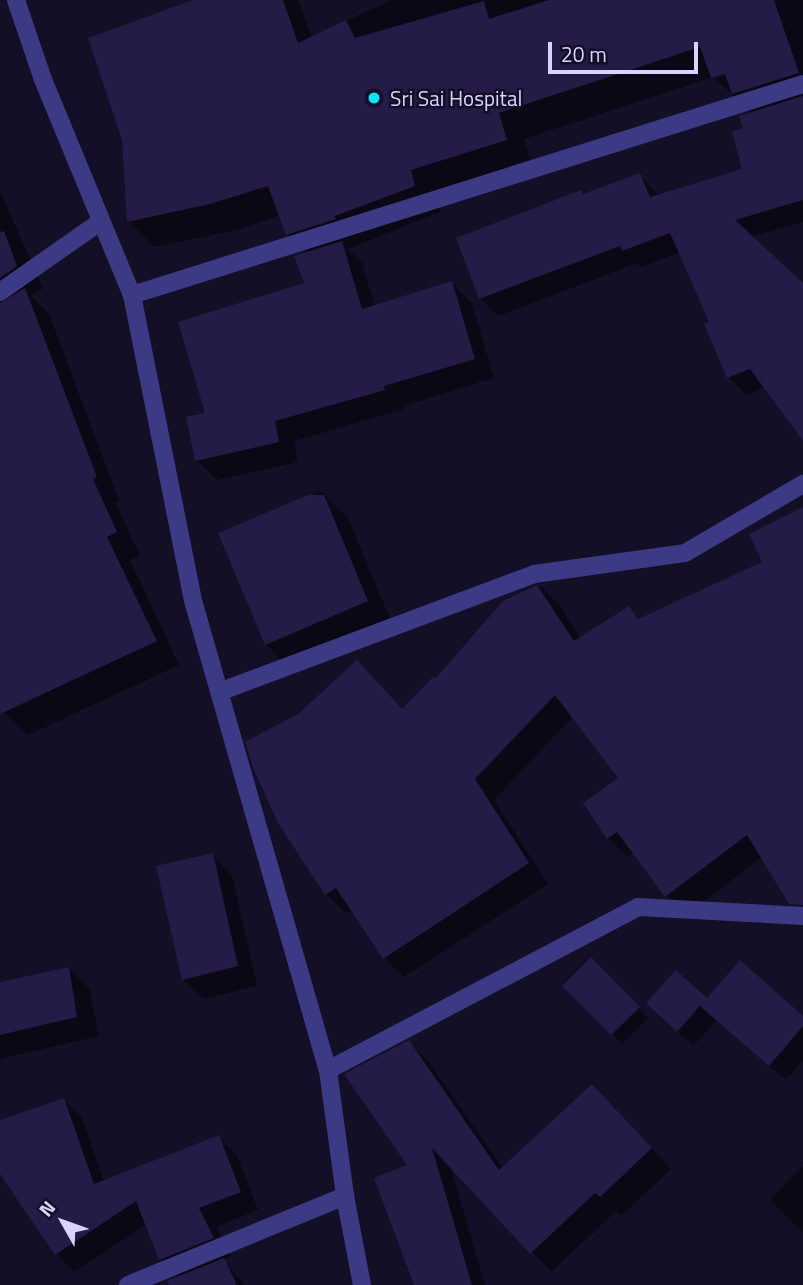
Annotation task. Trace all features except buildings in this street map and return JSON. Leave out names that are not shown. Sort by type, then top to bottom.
[{"type":"street","points":[[16,0],[42,77],[132,295],[194,604],[328,1070],[345,1196],[362,1285]]},
{"type":"street","points":[[132,295],[803,84]]},
{"type":"street","points":[[0,292],[101,221]]},
{"type":"street","points":[[219,692],[534,574],[685,553],[803,484]]},
{"type":"street","points":[[328,1070],[638,907],[803,916]]},
{"type":"street","points":[[128,1285],[345,1196]]},
{"type":"place","name":"Sri Sai Hospital","points":[[374,98]]}]
